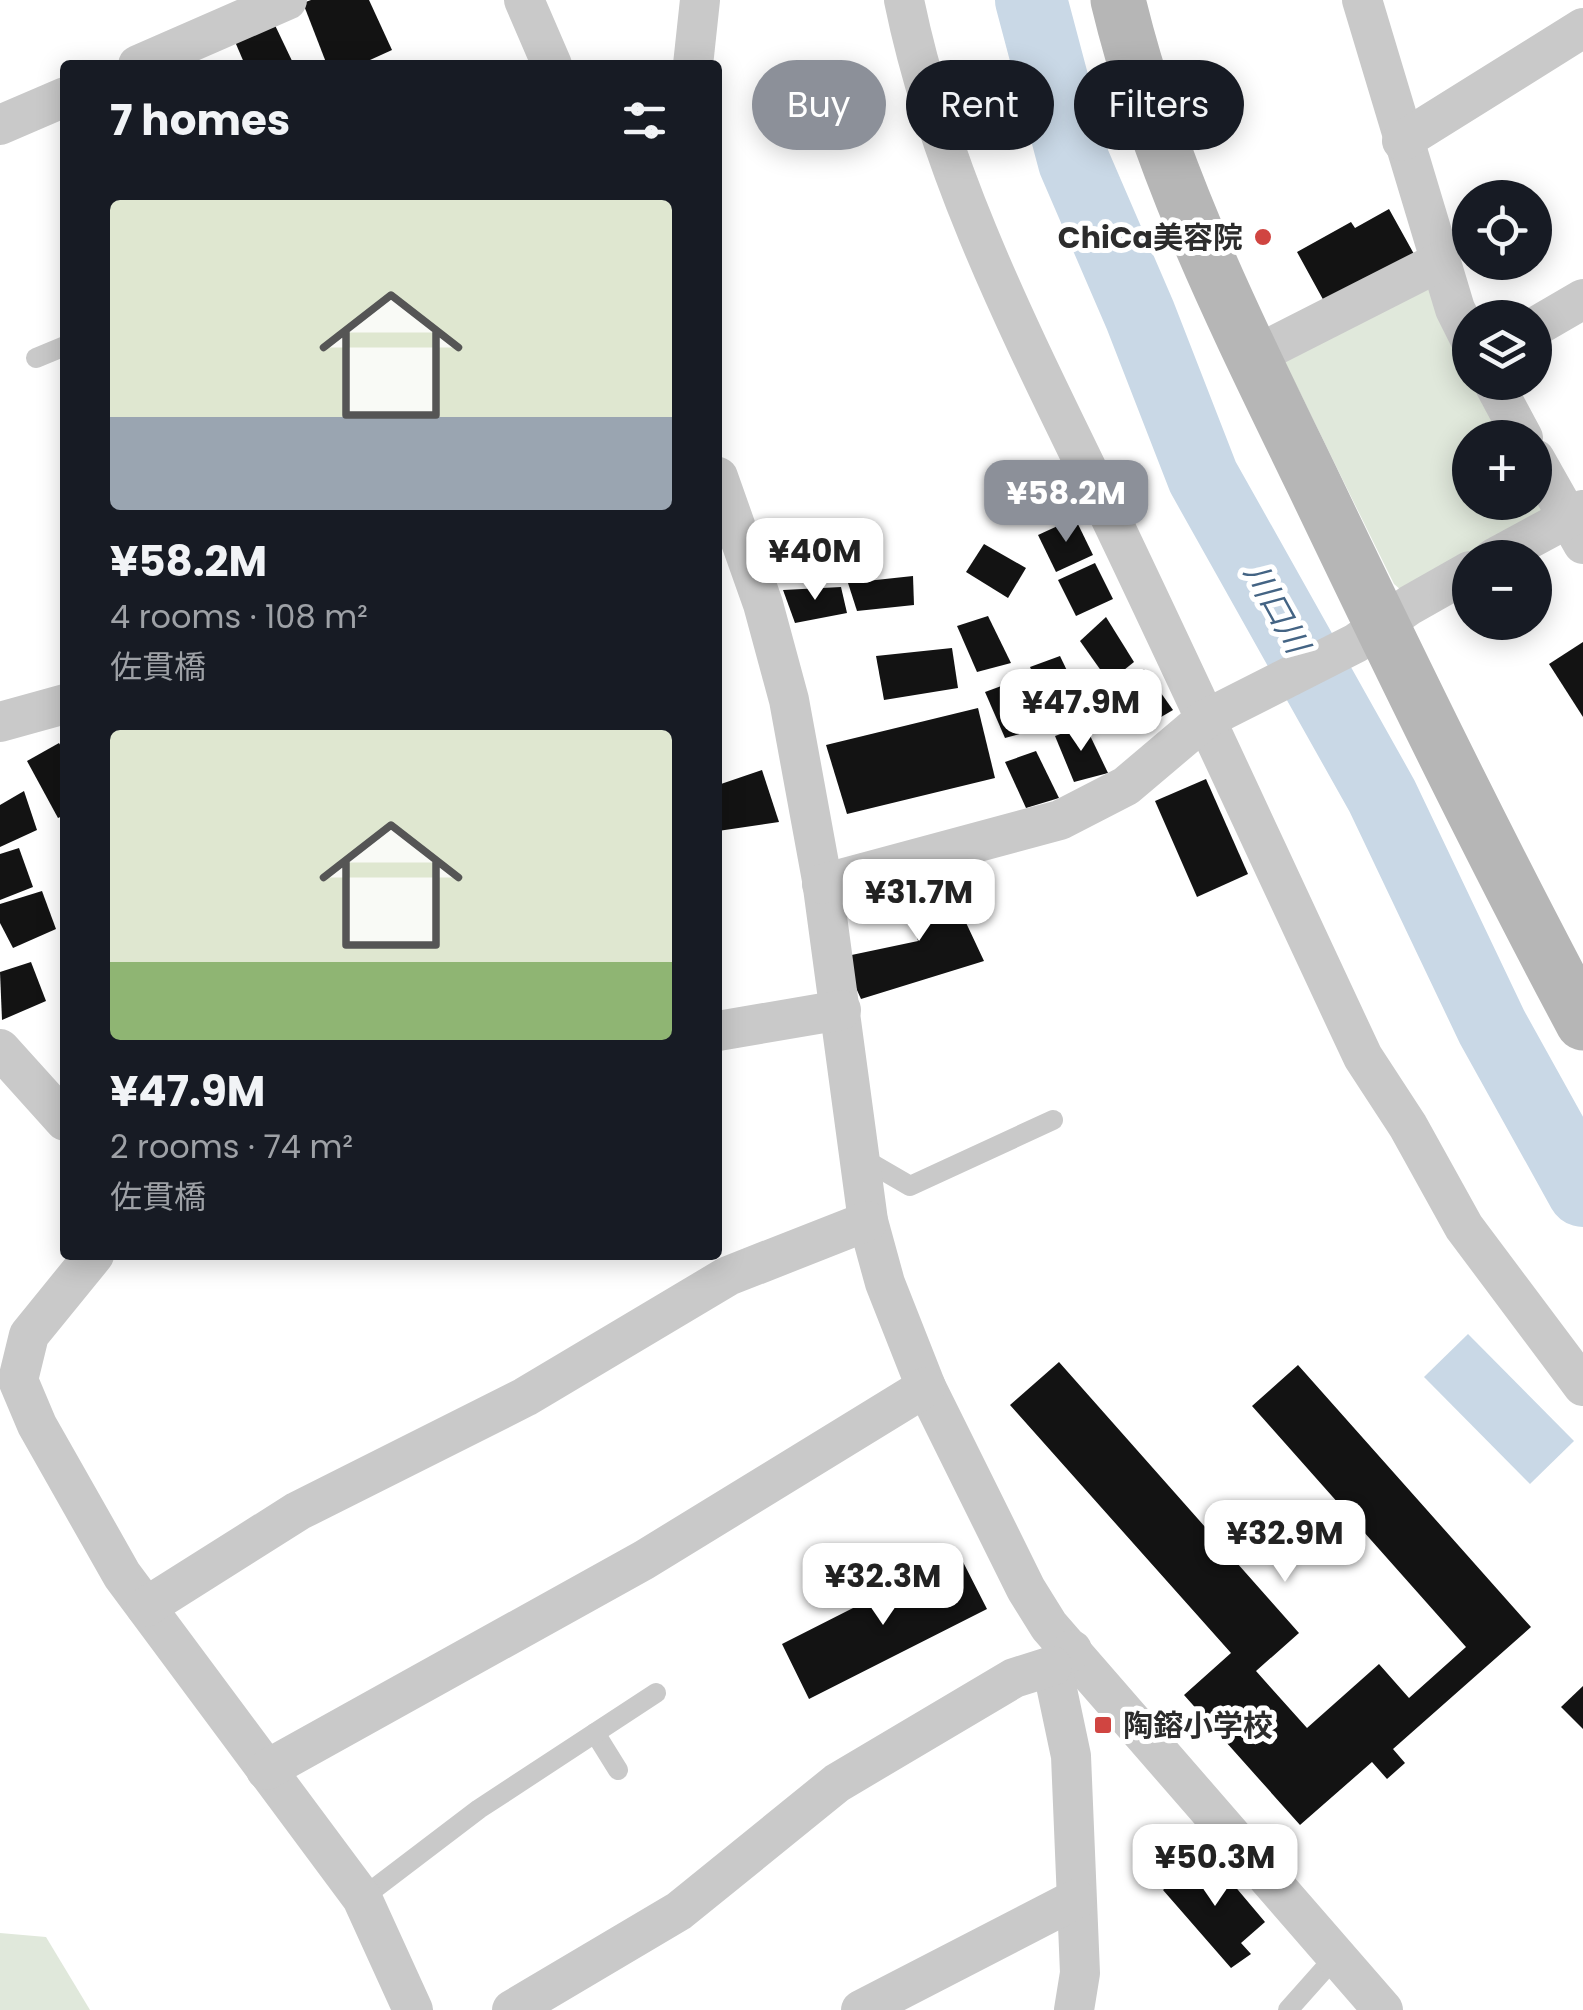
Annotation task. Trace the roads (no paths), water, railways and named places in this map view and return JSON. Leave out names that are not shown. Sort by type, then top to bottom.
[{"type":"street","points":[[149,60],[287,0]]},
{"type":"street","points":[[524,0],[550,60]]},
{"type":"street","points":[[694,60],[700,0]]},
{"type":"street","points":[[904,0],[930,102],[988,260],[1032,360],[1211,716],[1363,1057],[1408,1126],[1464,1227],[1583,1386]]},
{"type":"street","points":[[1118,0],[1165,159],[1210,269],[1252,357],[1364,636],[1502,872],[1583,1023]]},
{"type":"street","points":[[1362,0],[1452,300]]},
{"type":"street","points":[[1402,142],[1583,28]]},
{"type":"street","points":[[0,125],[60,98]]},
{"type":"street","points":[[1252,357],[1440,261]]},
{"type":"street","points":[[1552,317],[1583,298]]},
{"type":"street","points":[[1537,540],[1578,523],[1552,484]]},
{"type":"street","points":[[722,493],[764,604],[789,700],[822,884],[868,1221],[886,1282],[926,1387],[1062,1658],[1071,1756],[1080,1973],[1074,2010]]},
{"type":"street","points":[[822,884],[1060,820],[1126,786],[1211,716],[1364,636],[1452,581]]},
{"type":"street","points":[[0,722],[60,705]]},
{"type":"street","points":[[722,1029],[841,1010]]},
{"type":"street","points":[[0,1049],[60,1115]]},
{"type":"street","points":[[146,1607],[298,1511],[525,1397],[728,1276],[868,1221]]},
{"type":"street","points":[[90,1260],[29,1335],[18,1380],[37,1425],[122,1576],[362,1898],[413,2010]]},
{"type":"street","points":[[266,1770],[644,1560],[926,1387]]},
{"type":"street","points":[[1062,1658],[1384,2010]]},
{"type":"street","points":[[512,2010],[678,1911],[837,1782],[1014,1678],[1062,1658]]},
{"type":"street","points":[[860,2010],[1076,1899]]},
{"type":"lane","points":[[36,358],[60,348]]},
{"type":"lane","points":[[860,1156],[910,1186],[1053,1120]]},
{"type":"lane","points":[[362,1898],[478,1809],[656,1693]]},
{"type":"lane","points":[[595,1732],[618,1770]]},
{"type":"lane","points":[[1288,2010],[1336,1956]]},
{"type":"water","points":[[1468,1334],[1574,1441],[1530,1484],[1424,1377]]},
{"type":"waterway","name":"川口川","points":[[1031,0],[1074,162],[1140,315],[1203,477],[1382,796],[1492,1027],[1583,1191]]},
{"type":"place","name":"ChiCa美容院","points":[[1263,237]]},
{"type":"place","name":"陶鎔小学校","points":[[1103,1725]]}]
